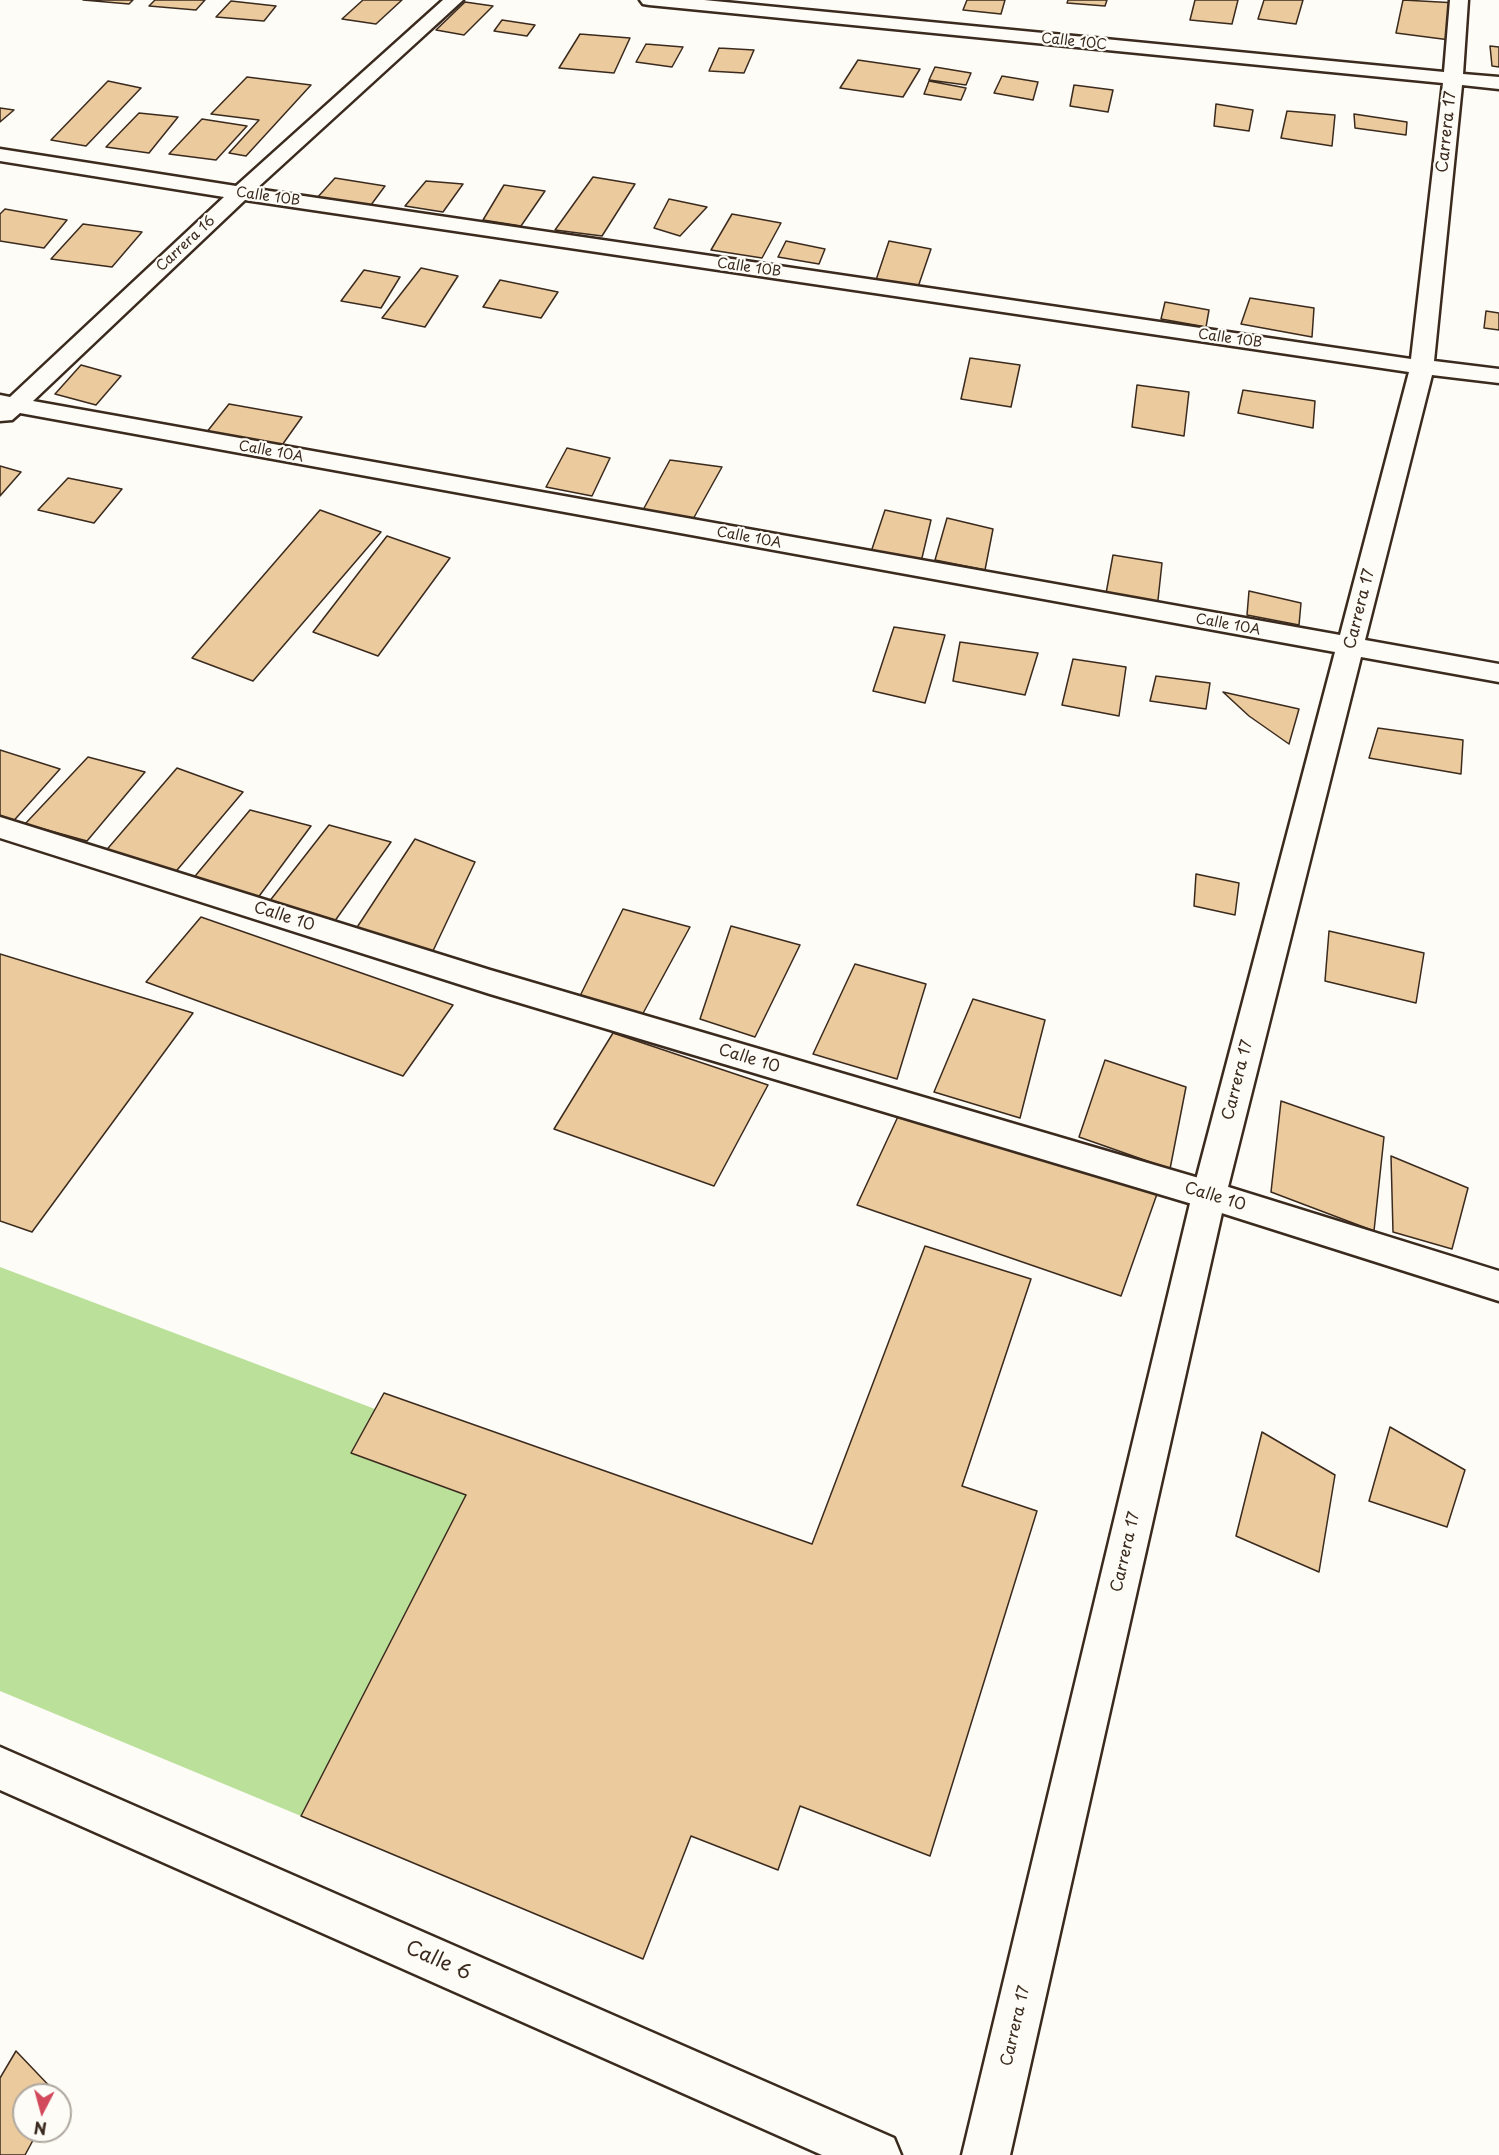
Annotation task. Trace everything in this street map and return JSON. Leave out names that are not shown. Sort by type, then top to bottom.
[{"type":"street","name":"Carrera 16","points":[[5,408],[454,0]]},
{"type":"street","name":"Calle 10C","points":[[649,0],[1499,83]]},
{"type":"street","name":"Carrera 17","points":[[986,2155],[1209,1195],[1422,368],[1453,79],[1459,0]]},
{"type":"street","name":"Calle 10B","points":[[0,155],[240,193],[1422,368],[1499,376]]},
{"type":"street","name":"Calle 10A","points":[[5,408],[1499,673]]},
{"type":"street","name":"Calle 10","points":[[0,827],[490,982],[1209,1195],[1499,1286]]},
{"type":"street","name":"Calle 6","points":[[0,1768],[877,2155]]},
{"type":"green space","points":[[0,1267],[375,1409],[351,1453],[466,1495],[301,1816],[0,1691]]},
{"type":"building","points":[[83,0],[133,0],[129,4]]},
{"type":"building","points":[[155,0],[205,0],[196,10],[149,6]]},
{"type":"building","points":[[363,0],[402,0],[376,24],[342,19]]},
{"type":"building","points":[[967,0],[1005,0],[1001,14],[963,10]]},
{"type":"building","points":[[1068,0],[1107,0],[1105,6],[1067,3]]},
{"type":"building","points":[[1195,0],[1238,0],[1232,24],[1190,20]]},
{"type":"building","points":[[1264,0],[1303,0],[1296,24],[1258,19]]},
{"type":"building","points":[[1403,0],[1457,3],[1450,40],[1396,33]]},
{"type":"building","points":[[231,1],[276,6],[264,21],[216,17]]},
{"type":"building","points":[[465,2],[493,6],[464,35],[436,30]]},
{"type":"building","points":[[502,20],[535,25],[527,36],[494,31]]},
{"type":"building","points":[[580,34],[630,38],[614,73],[559,68]]},
{"type":"building","points":[[646,44],[683,47],[672,67],[636,62]]},
{"type":"building","points":[[1490,46],[1499,47],[1499,67],[1492,66]]},
{"type":"building","points":[[719,48],[754,50],[744,73],[709,71]]},
{"type":"building","points":[[858,60],[920,69],[903,97],[840,88]]},
{"type":"building","points":[[935,67],[971,73],[966,85],[929,80]]},
{"type":"building","points":[[1002,76],[1038,82],[1033,100],[994,93]]},
{"type":"building","points":[[247,77],[311,85],[246,156],[229,153],[259,120],[211,114]]},
{"type":"building","points":[[108,81],[141,88],[86,146],[51,140]]},
{"type":"building","points":[[929,81],[966,88],[961,100],[924,94]]},
{"type":"building","points":[[1074,85],[1113,90],[1108,112],[1070,106]]},
{"type":"building","points":[[1216,104],[1253,110],[1249,131],[1214,126]]},
{"type":"building","points":[[0,108],[14,110],[0,122]]},
{"type":"building","points":[[1287,111],[1335,115],[1332,146],[1281,138]]},
{"type":"building","points":[[139,113],[178,117],[149,153],[106,147]]},
{"type":"building","points":[[1354,114],[1407,122],[1406,135],[1355,128]]},
{"type":"building","points":[[202,119],[247,126],[216,160],[169,154]]},
{"type":"building","points":[[593,177],[635,184],[602,236],[555,230]]},
{"type":"building","points":[[335,178],[385,186],[368,209],[316,199]]},
{"type":"building","points":[[426,181],[463,184],[443,212],[405,206]]},
{"type":"building","points":[[504,185],[545,191],[521,226],[483,220]]},
{"type":"building","points":[[669,199],[707,207],[680,236],[654,228]]},
{"type":"building","points":[[5,209],[67,220],[44,248],[0,241],[0,214]]},
{"type":"building","points":[[732,214],[781,223],[762,258],[711,250]]},
{"type":"building","points":[[83,224],[142,232],[112,267],[51,259]]},
{"type":"building","points":[[786,241],[825,249],[819,264],[778,257]]},
{"type":"building","points":[[889,241],[931,249],[918,287],[876,280]]},
{"type":"building","points":[[421,268],[458,276],[425,327],[382,318]]},
{"type":"building","points":[[364,270],[400,277],[381,308],[341,301]]},
{"type":"building","points":[[500,280],[558,292],[541,318],[483,307]]},
{"type":"building","points":[[1250,298],[1314,308],[1312,337],[1241,324]]},
{"type":"building","points":[[1165,302],[1209,310],[1206,327],[1161,319]]},
{"type":"building","points":[[1486,311],[1499,313],[1499,330],[1484,328]]},
{"type":"building","points":[[970,358],[1020,365],[1011,407],[961,399]]},
{"type":"building","points":[[81,365],[121,376],[96,405],[55,394]]},
{"type":"building","points":[[1137,385],[1189,392],[1184,436],[1132,427]]},
{"type":"building","points":[[1243,390],[1315,401],[1313,428],[1238,413]]},
{"type":"building","points":[[229,404],[302,417],[280,448],[206,433]]},
{"type":"building","points":[[567,448],[610,458],[592,496],[546,487]]},
{"type":"building","points":[[670,460],[722,467],[692,521],[643,510]]},
{"type":"building","points":[[0,466],[21,472],[0,496]]},
{"type":"building","points":[[68,478],[122,489],[94,523],[38,510]]},
{"type":"building","points":[[320,510],[381,532],[253,681],[192,658]]},
{"type":"building","points":[[885,510],[931,520],[921,562],[871,552]]},
{"type":"building","points":[[947,518],[993,529],[985,570],[935,560]]},
{"type":"building","points":[[387,536],[450,558],[378,656],[313,632]]},
{"type":"building","points":[[1113,555],[1162,563],[1157,609],[1105,599]]},
{"type":"building","points":[[1249,591],[1301,603],[1299,625],[1247,615]]},
{"type":"building","points":[[894,627],[945,635],[925,703],[873,691]]},
{"type":"building","points":[[960,642],[1038,653],[1025,695],[953,681]]},
{"type":"building","points":[[1073,659],[1126,667],[1119,716],[1062,705]]},
{"type":"building","points":[[1156,676],[1210,683],[1206,709],[1150,701]]},
{"type":"building","points":[[1223,692],[1299,709],[1289,744],[1249,716]]},
{"type":"building","points":[[1378,728],[1463,740],[1461,774],[1369,758]]},
{"type":"building","points":[[0,750],[60,769],[9,826],[0,823]]},
{"type":"building","points":[[88,757],[145,772],[87,841],[25,824]]},
{"type":"building","points":[[177,768],[243,792],[172,876],[103,854]]},
{"type":"building","points":[[250,810],[311,826],[257,899],[191,881]]},
{"type":"building","points":[[329,825],[391,842],[332,925],[265,907]]},
{"type":"building","points":[[415,839],[475,862],[432,953],[352,935]]},
{"type":"building","points":[[1196,874],[1239,883],[1235,915],[1194,906]]},
{"type":"building","points":[[623,909],[690,927],[641,1017],[580,996]]},
{"type":"building","points":[[201,917],[453,1005],[403,1076],[146,982]]},
{"type":"building","points":[[731,926],[800,945],[755,1037],[700,1019]]},
{"type":"building","points":[[1329,931],[1424,953],[1416,1003],[1325,981]]},
{"type":"building","points":[[0,954],[193,1013],[32,1232],[0,1221]]},
{"type":"building","points":[[855,964],[926,984],[897,1079],[813,1054]]},
{"type":"building","points":[[973,999],[1045,1020],[1020,1118],[934,1092]]},
{"type":"building","points":[[613,1033],[768,1085],[714,1186],[554,1129]]},
{"type":"building","points":[[1105,1060],[1186,1087],[1170,1169],[1079,1137]]},
{"type":"building","points":[[1281,1101],[1384,1137],[1374,1231],[1271,1192]]},
{"type":"building","points":[[901,1110],[1157,1194],[1121,1296],[857,1205]]},
{"type":"building","points":[[1391,1156],[1468,1188],[1452,1249],[1393,1232]]},
{"type":"building","points":[[925,1246],[1031,1279],[962,1486],[1037,1511],[930,1856],[800,1806],[778,1870],[691,1836],[643,1959],[301,1816],[466,1495],[351,1453],[384,1393],[812,1544]]},
{"type":"building","points":[[1390,1427],[1465,1470],[1447,1527],[1369,1501]]},
{"type":"building","points":[[1262,1432],[1335,1475],[1319,1572],[1236,1536]]},
{"type":"building","points":[[16,2051],[47,2083],[12,2083],[12,2143],[32,2143],[25,2155],[0,2155],[0,2078]]}]
